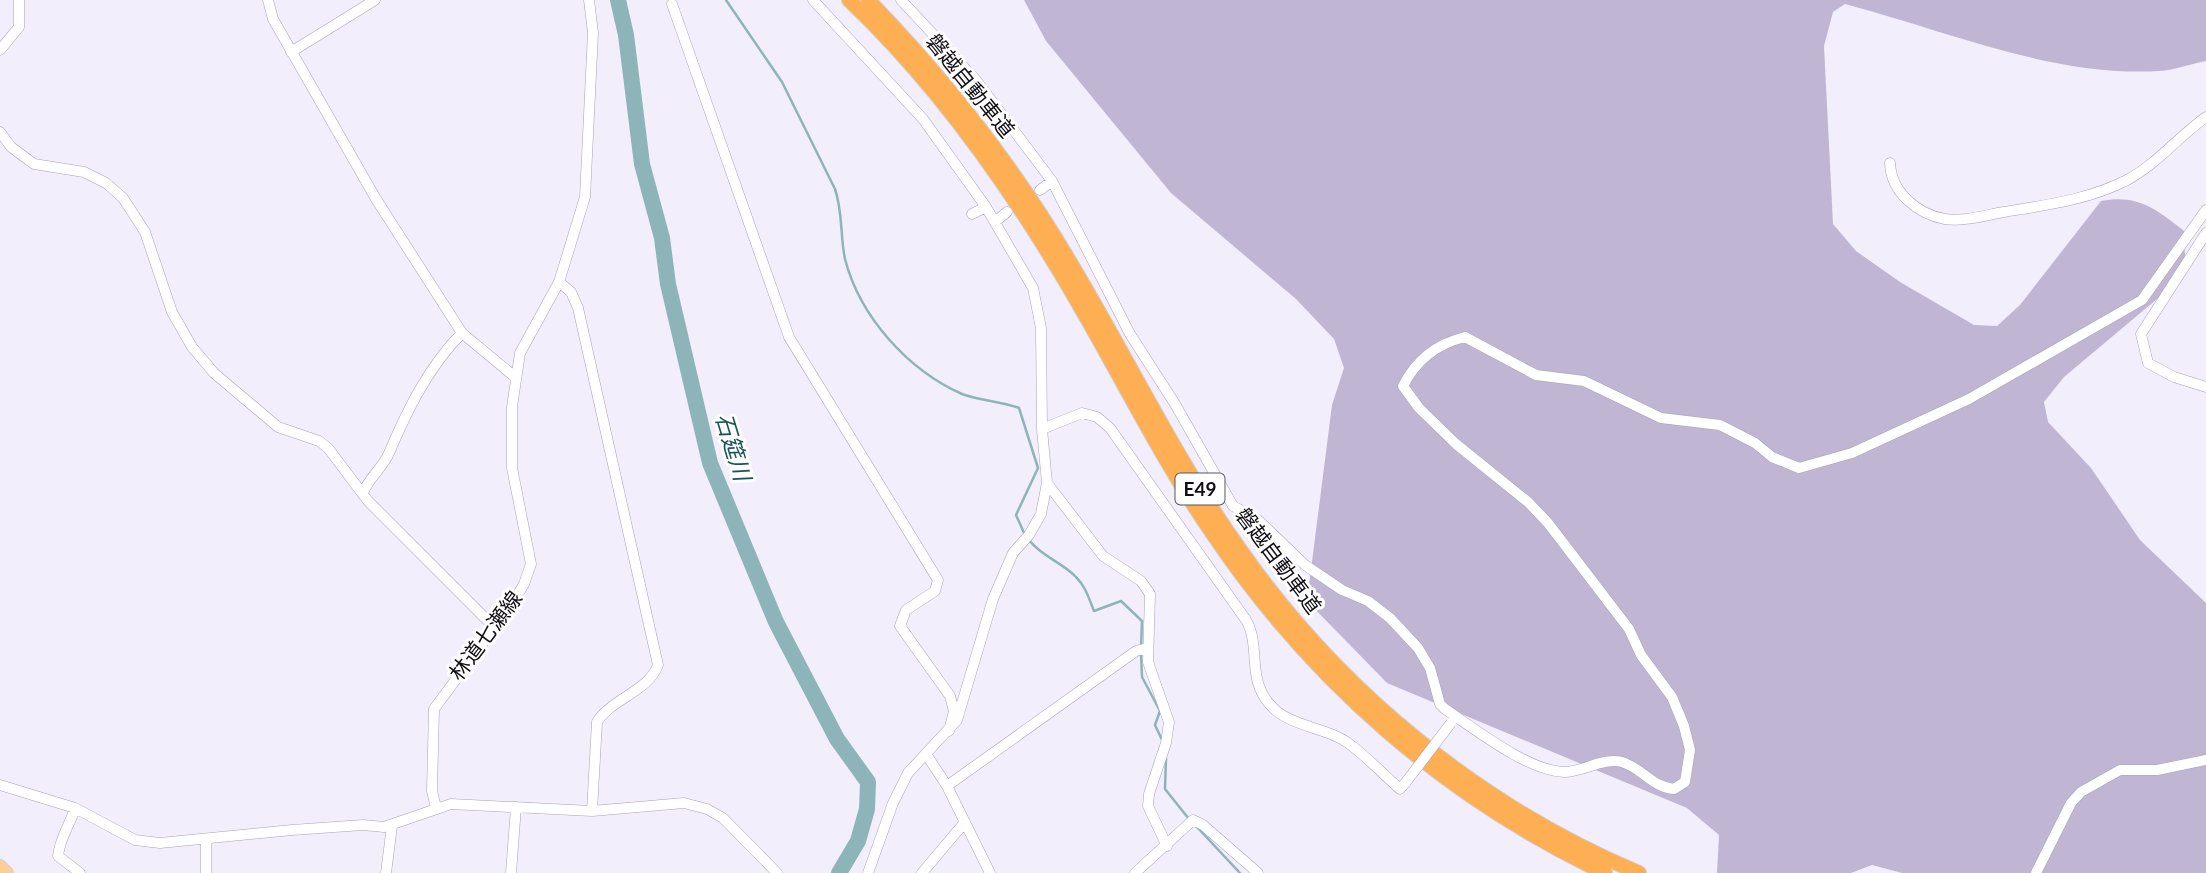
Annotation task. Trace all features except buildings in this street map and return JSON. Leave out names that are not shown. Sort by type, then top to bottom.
[{"type":"highway","name":"磐越自動車道","points":[[849,0],[929,87],[1015,200],[1062,274],[1188,496],[1232,563],[1285,631],[1376,723],[1450,783],[1527,832],[1605,873]]},
{"type":"highway","name":"磐越自動車道","points":[[868,0],[938,78],[1009,168],[1074,268],[1197,485],[1241,552],[1295,621],[1384,711],[1458,771],[1533,820],[1639,873]]},
{"type":"main road","points":[[0,866],[8,873]]},
{"type":"street","points":[[0,50],[19,27],[19,0]]},
{"type":"street","points":[[268,0],[272,19],[376,199],[462,333],[515,377]]},
{"type":"street","points":[[291,52],[375,0]]},
{"type":"street","name":"林道七瀬線","points":[[436,808],[432,791],[435,771],[432,715],[439,699],[524,584],[531,564],[510,446],[515,377],[523,346],[559,282],[585,197],[593,33],[589,0]]},
{"type":"street","points":[[813,0],[923,119],[996,221],[1033,288],[1041,328],[1042,429],[1047,483],[1041,514],[1029,535],[1013,553],[1001,579],[982,631],[964,703],[949,731],[908,774],[893,803],[868,873]]},
{"type":"street","points":[[901,0],[976,80],[1052,181],[1130,334],[1175,404],[1233,506],[1257,519],[1305,565],[1342,590],[1368,601],[1390,618],[1430,668],[1440,704],[1454,720],[1548,770],[1581,771],[1616,761],[1628,765],[1654,783],[1674,789],[1685,782],[1690,750],[1680,716],[1664,685],[1641,655],[1629,629],[1548,523],[1528,502],[1455,444],[1419,408],[1403,386],[1411,369],[1436,347],[1465,337],[1536,375],[1584,381],[1661,418],[1720,425],[1755,443],[1772,457],[1799,468],[1852,453],[1947,409],[2142,300],[2206,210]]},
{"type":"street","points":[[672,4],[789,337],[938,580],[934,592],[903,614],[900,626],[950,696],[954,711],[949,731]]},
{"type":"street","points":[[1889,163],[1896,188],[1910,203],[1947,219],[1978,217],[2065,203],[2098,192],[2146,168],[2206,117]]},
{"type":"street","points":[[0,132],[11,148],[34,164],[84,172],[106,183],[123,198],[145,232],[172,312],[192,347],[231,390],[272,422],[325,445],[363,493],[493,626]]},
{"type":"street","points":[[1040,190],[1052,181]]},
{"type":"street","points":[[972,214],[986,207]]},
{"type":"street","points":[[996,221],[1007,212]]},
{"type":"street","points":[[2206,233],[2141,334],[2147,363],[2174,377],[2206,387]]},
{"type":"street","points":[[559,282],[571,292],[578,308],[658,665],[650,677],[597,722],[592,811]]},
{"type":"street","points":[[363,493],[371,475],[389,453],[406,411],[462,333]]},
{"type":"street","points":[[1042,429],[1082,412],[1097,417],[1110,428],[1246,620],[1252,632],[1261,692],[1272,707],[1287,719],[1353,746],[1400,789],[1454,720]]},
{"type":"street","points":[[1047,483],[1103,556],[1127,571],[1148,590],[1152,605],[1147,648],[1151,679],[1167,710],[1169,722],[1166,743],[1149,794],[1148,806],[1167,846]]},
{"type":"street","points":[[947,786],[1136,652],[1147,648]]},
{"type":"street","points":[[926,754],[947,786],[989,872]]},
{"type":"street","points":[[2036,873],[2071,803],[2081,792],[2120,770],[2157,770],[2206,760]]},
{"type":"street","points":[[0,785],[75,808],[143,842],[292,830],[392,826],[436,808],[463,803],[592,811],[676,803],[700,807],[728,822],[777,873]]},
{"type":"street","points":[[511,873],[516,807]]},
{"type":"street","points":[[75,808],[70,825],[60,839],[58,856],[80,873]]},
{"type":"street","points":[[1135,873],[1196,821],[1258,873]]},
{"type":"street","points":[[922,873],[965,822]]},
{"type":"street","points":[[386,873],[392,826]]},
{"type":"street","points":[[206,839],[206,873]]},
{"type":"shaded area","points":[[1024,0],[2206,0],[2206,61],[2165,70],[2119,71],[2039,60],[1845,4],[1833,12],[1824,46],[1833,224],[1856,251],[1900,282],[1974,325],[1997,326],[2020,305],[2101,201],[2126,200],[2146,205],[2184,231],[2185,257],[2163,294],[2064,377],[2044,402],[2048,422],[2091,468],[2140,540],[2206,603],[2206,873],[1902,873],[1872,865],[1851,873],[1717,873],[1719,835],[1687,808],[1387,683],[1307,601],[1332,405],[1344,368],[1334,339],[1296,299],[1171,193],[1046,41]]},
{"type":"waterway","name":"石筵川","points":[[618,0],[626,35],[642,164],[662,238],[668,284],[710,463],[776,622],[837,739],[868,782],[867,809],[858,841],[839,873]]},
{"type":"waterway","points":[[726,0],[782,82],[835,189],[845,259],[852,280],[874,321],[905,356],[942,384],[962,394],[1019,408],[1038,468],[1016,515],[1025,535]]},
{"type":"waterway","points":[[1029,540],[1076,577],[1085,589],[1094,611],[1121,601],[1142,621],[1141,648]]},
{"type":"waterway","points":[[1141,654],[1142,677],[1160,711],[1155,725],[1163,742]]},
{"type":"waterway","points":[[1166,758],[1165,789],[1189,819]]},
{"type":"waterway","points":[[1196,826],[1240,873]]}]
